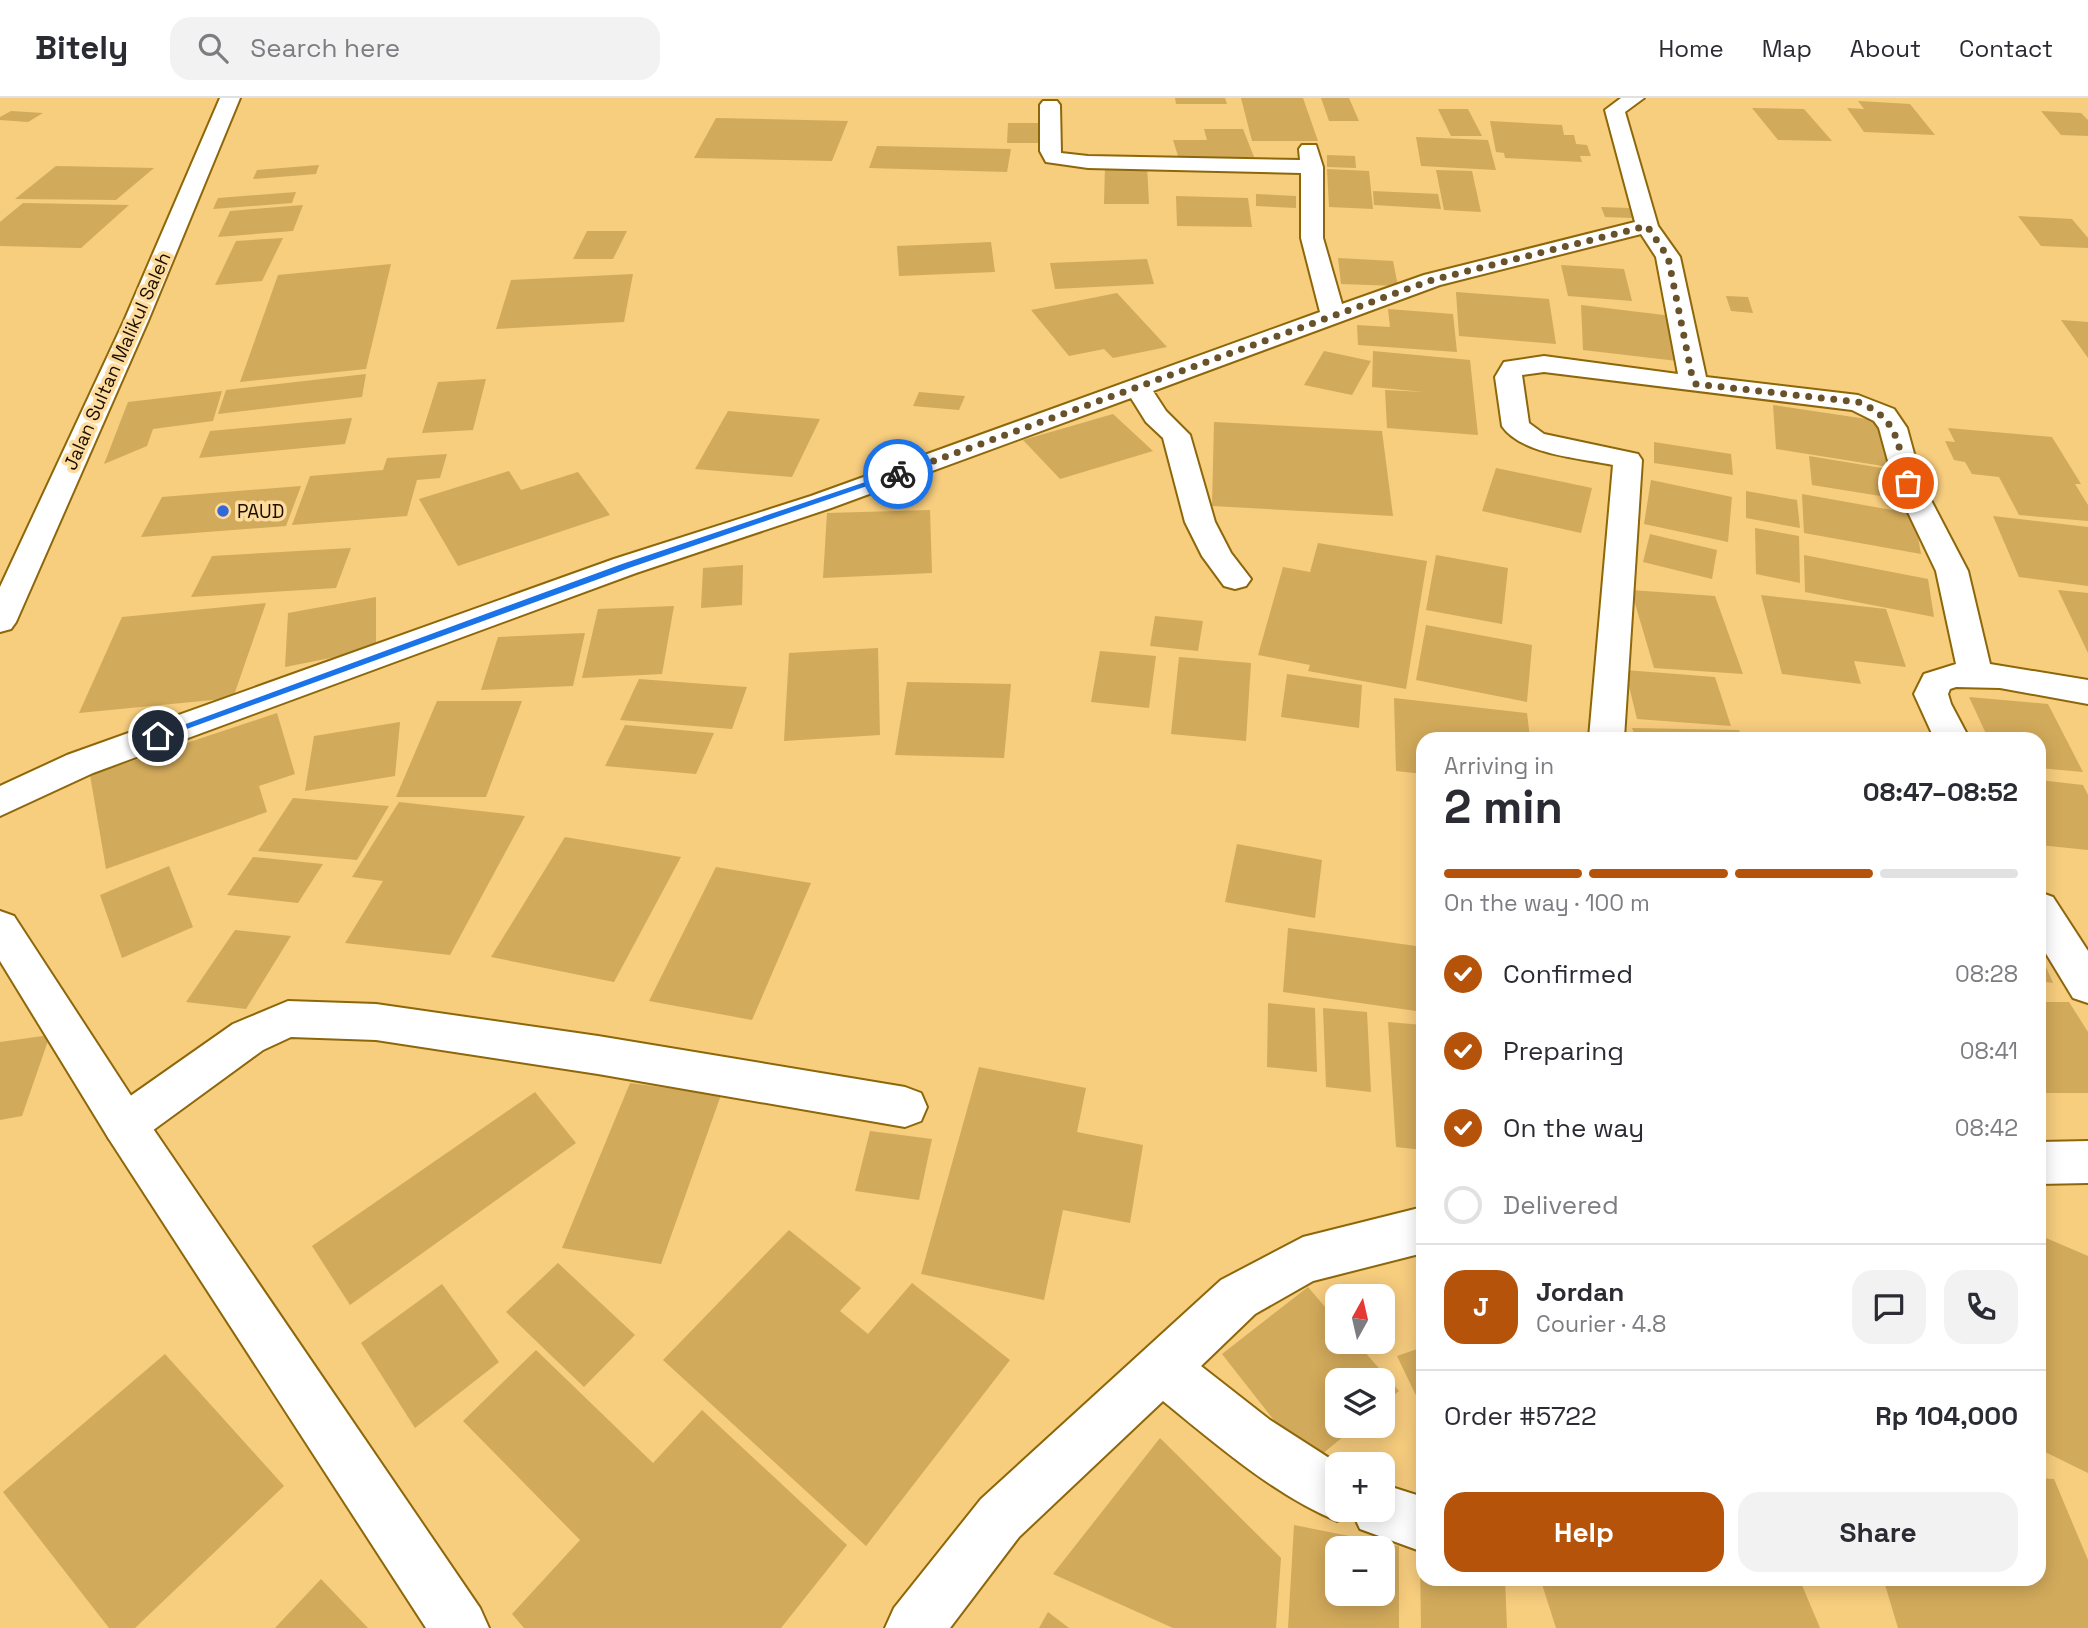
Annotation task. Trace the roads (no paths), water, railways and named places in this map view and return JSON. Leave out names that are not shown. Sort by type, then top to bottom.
[{"type":"street","name":"Jalan Sultan Malikul Saleh","points":[[0,622],[136,321],[230,98]]},
{"type":"street","points":[[1634,98],[1615,110],[1647,226],[1668,257],[1692,376],[1696,384]]},
{"type":"street","points":[[1050,105],[1050,152],[1053,158],[1088,162],[1310,158],[1312,238],[1333,316]]},
{"type":"street","points":[[0,802],[80,764],[625,566],[821,502],[1432,280],[1647,226]]},
{"type":"street","points":[[1606,732],[1628,460],[1535,440],[1516,426],[1508,377],[1513,368],[1544,365],[1858,402],[1884,415],[1893,428],[1908,483],[1952,571],[1975,672]]},
{"type":"street","points":[[1137,387],[1156,416],[1176,435],[1200,522],[1217,556],[1236,579]]},
{"type":"street","points":[[1948,732],[1931,694],[1934,684],[1942,677],[1975,672],[2088,692]]},
{"type":"street","points":[[2046,919],[2088,986]]},
{"type":"street","points":[[0,928],[125,1125],[460,1628]]},
{"type":"street","points":[[125,1125],[247,1037],[288,1019],[376,1022],[598,1055],[905,1107]]},
{"type":"street","points":[[2046,1163],[2088,1162]]},
{"type":"street","points":[[914,1628],[1000,1518],[1238,1297],[1303,1260],[1416,1232]]},
{"type":"street","points":[[1163,1368],[1251,1440],[1325,1486]]},
{"type":"street","points":[[1395,1515],[1416,1523]]},
{"type":"place","name":"PAUD","points":[[223,511]]}]
